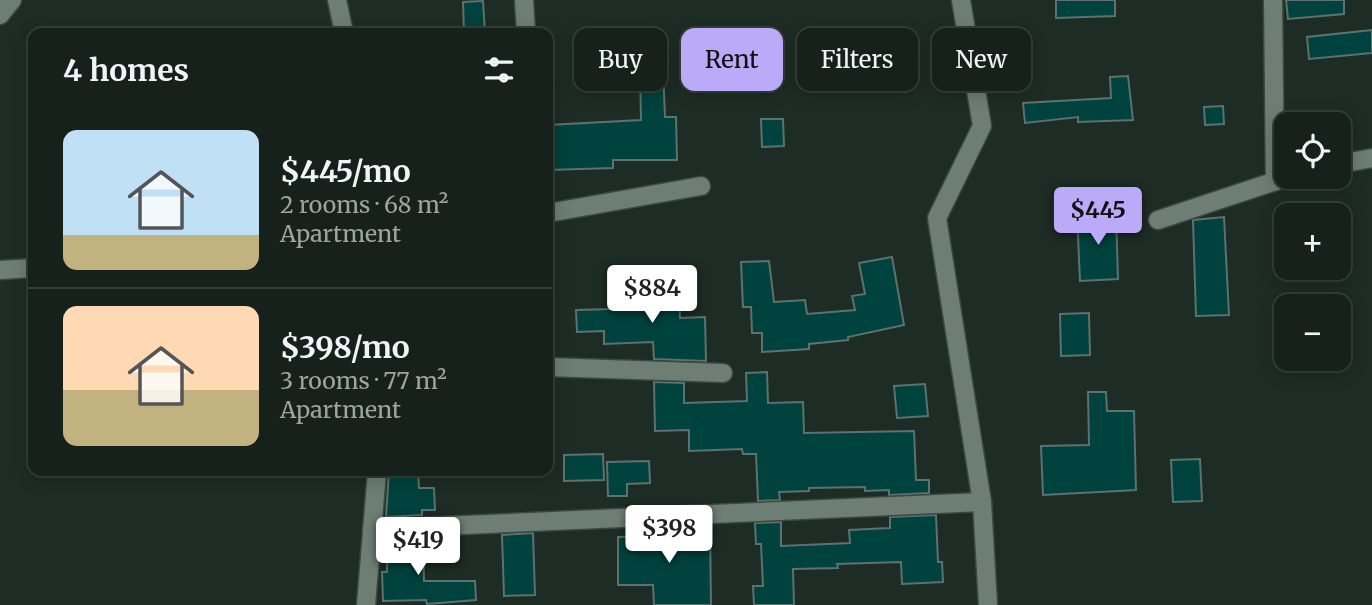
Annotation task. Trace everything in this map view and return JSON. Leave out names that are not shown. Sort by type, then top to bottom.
[{"type":"street","points":[[0,15],[12,0]]},
{"type":"street","points":[[337,0],[343,28]]},
{"type":"street","points":[[524,0],[526,28]]},
{"type":"street","points":[[961,0],[982,126],[937,218],[982,502],[988,605]]},
{"type":"street","points":[[1273,0],[1279,112]]},
{"type":"street","points":[[1351,161],[1372,158]]},
{"type":"street","points":[[1158,220],[1274,182]]},
{"type":"street","points":[[553,212],[701,186]]},
{"type":"street","points":[[0,270],[28,268]]},
{"type":"street","points":[[553,367],[723,373]]},
{"type":"street","points":[[366,605],[377,476]]},
{"type":"street","points":[[372,529],[982,502]]},
{"type":"building","points":[[1056,0],[1115,0],[1115,16],[1056,18]]},
{"type":"building","points":[[1286,0],[1344,0],[1344,14],[1288,19]]},
{"type":"building","points":[[483,1],[485,28],[464,28],[463,2]]},
{"type":"building","points":[[1372,30],[1372,53],[1309,59],[1307,37]]},
{"type":"building","points":[[1128,76],[1133,120],[1078,122],[1078,117],[1025,123],[1023,103],[1111,98],[1110,77]]},
{"type":"building","points":[[640,91],[664,91],[665,117],[676,117],[677,160],[613,160],[613,168],[553,170],[553,125],[641,120]]},
{"type":"building","points":[[1223,106],[1224,124],[1205,125],[1204,107]]},
{"type":"building","points":[[761,119],[783,119],[784,146],[762,147]]},
{"type":"building","points":[[1116,213],[1118,279],[1080,281],[1077,214]]},
{"type":"building","points":[[1224,217],[1229,315],[1196,316],[1193,220]]},
{"type":"building","points":[[892,257],[904,325],[848,337],[848,340],[809,344],[809,349],[762,352],[762,333],[752,333],[751,307],[743,307],[741,262],[769,261],[774,302],[805,300],[807,314],[855,310],[852,296],[865,294],[859,263]]},
{"type":"building","points":[[649,282],[679,282],[680,318],[705,317],[706,361],[654,359],[653,342],[604,344],[604,331],[577,332],[576,310],[649,308]]},
{"type":"building","points":[[1089,313],[1090,355],[1061,356],[1060,314]]},
{"type":"building","points":[[767,372],[768,403],[803,402],[804,433],[914,431],[916,480],[929,480],[929,493],[889,495],[889,490],[865,491],[865,487],[809,488],[809,491],[779,492],[780,500],[758,501],[756,454],[743,454],[742,449],[689,451],[689,430],[655,431],[654,382],[684,383],[684,403],[747,401],[746,373]]},
{"type":"building","points":[[925,384],[928,416],[897,418],[894,386]]},
{"type":"building","points":[[1088,392],[1106,392],[1107,411],[1134,411],[1136,490],[1043,495],[1041,446],[1089,445]]},
{"type":"building","points":[[603,454],[604,480],[564,481],[564,455]]},
{"type":"building","points":[[1200,459],[1202,501],[1173,502],[1171,460]]},
{"type":"building","points":[[649,461],[650,483],[627,484],[627,496],[608,496],[607,462]]},
{"type":"building","points":[[389,476],[418,476],[419,488],[434,488],[435,510],[422,510],[422,515],[386,517]]},
{"type":"building","points":[[936,515],[938,562],[942,562],[943,582],[902,584],[901,562],[837,564],[838,568],[793,569],[794,605],[754,605],[753,586],[763,586],[761,544],[756,544],[755,523],[781,522],[781,546],[850,543],[849,530],[890,528],[890,517]]},
{"type":"building","points":[[710,525],[711,605],[654,605],[653,585],[618,585],[618,537],[647,536],[646,531]]},
{"type":"building","points":[[533,533],[535,595],[504,596],[502,535]]},
{"type":"building","points":[[423,538],[424,581],[475,581],[476,600],[427,604],[426,600],[383,601],[382,572],[387,572],[387,540]]}]
